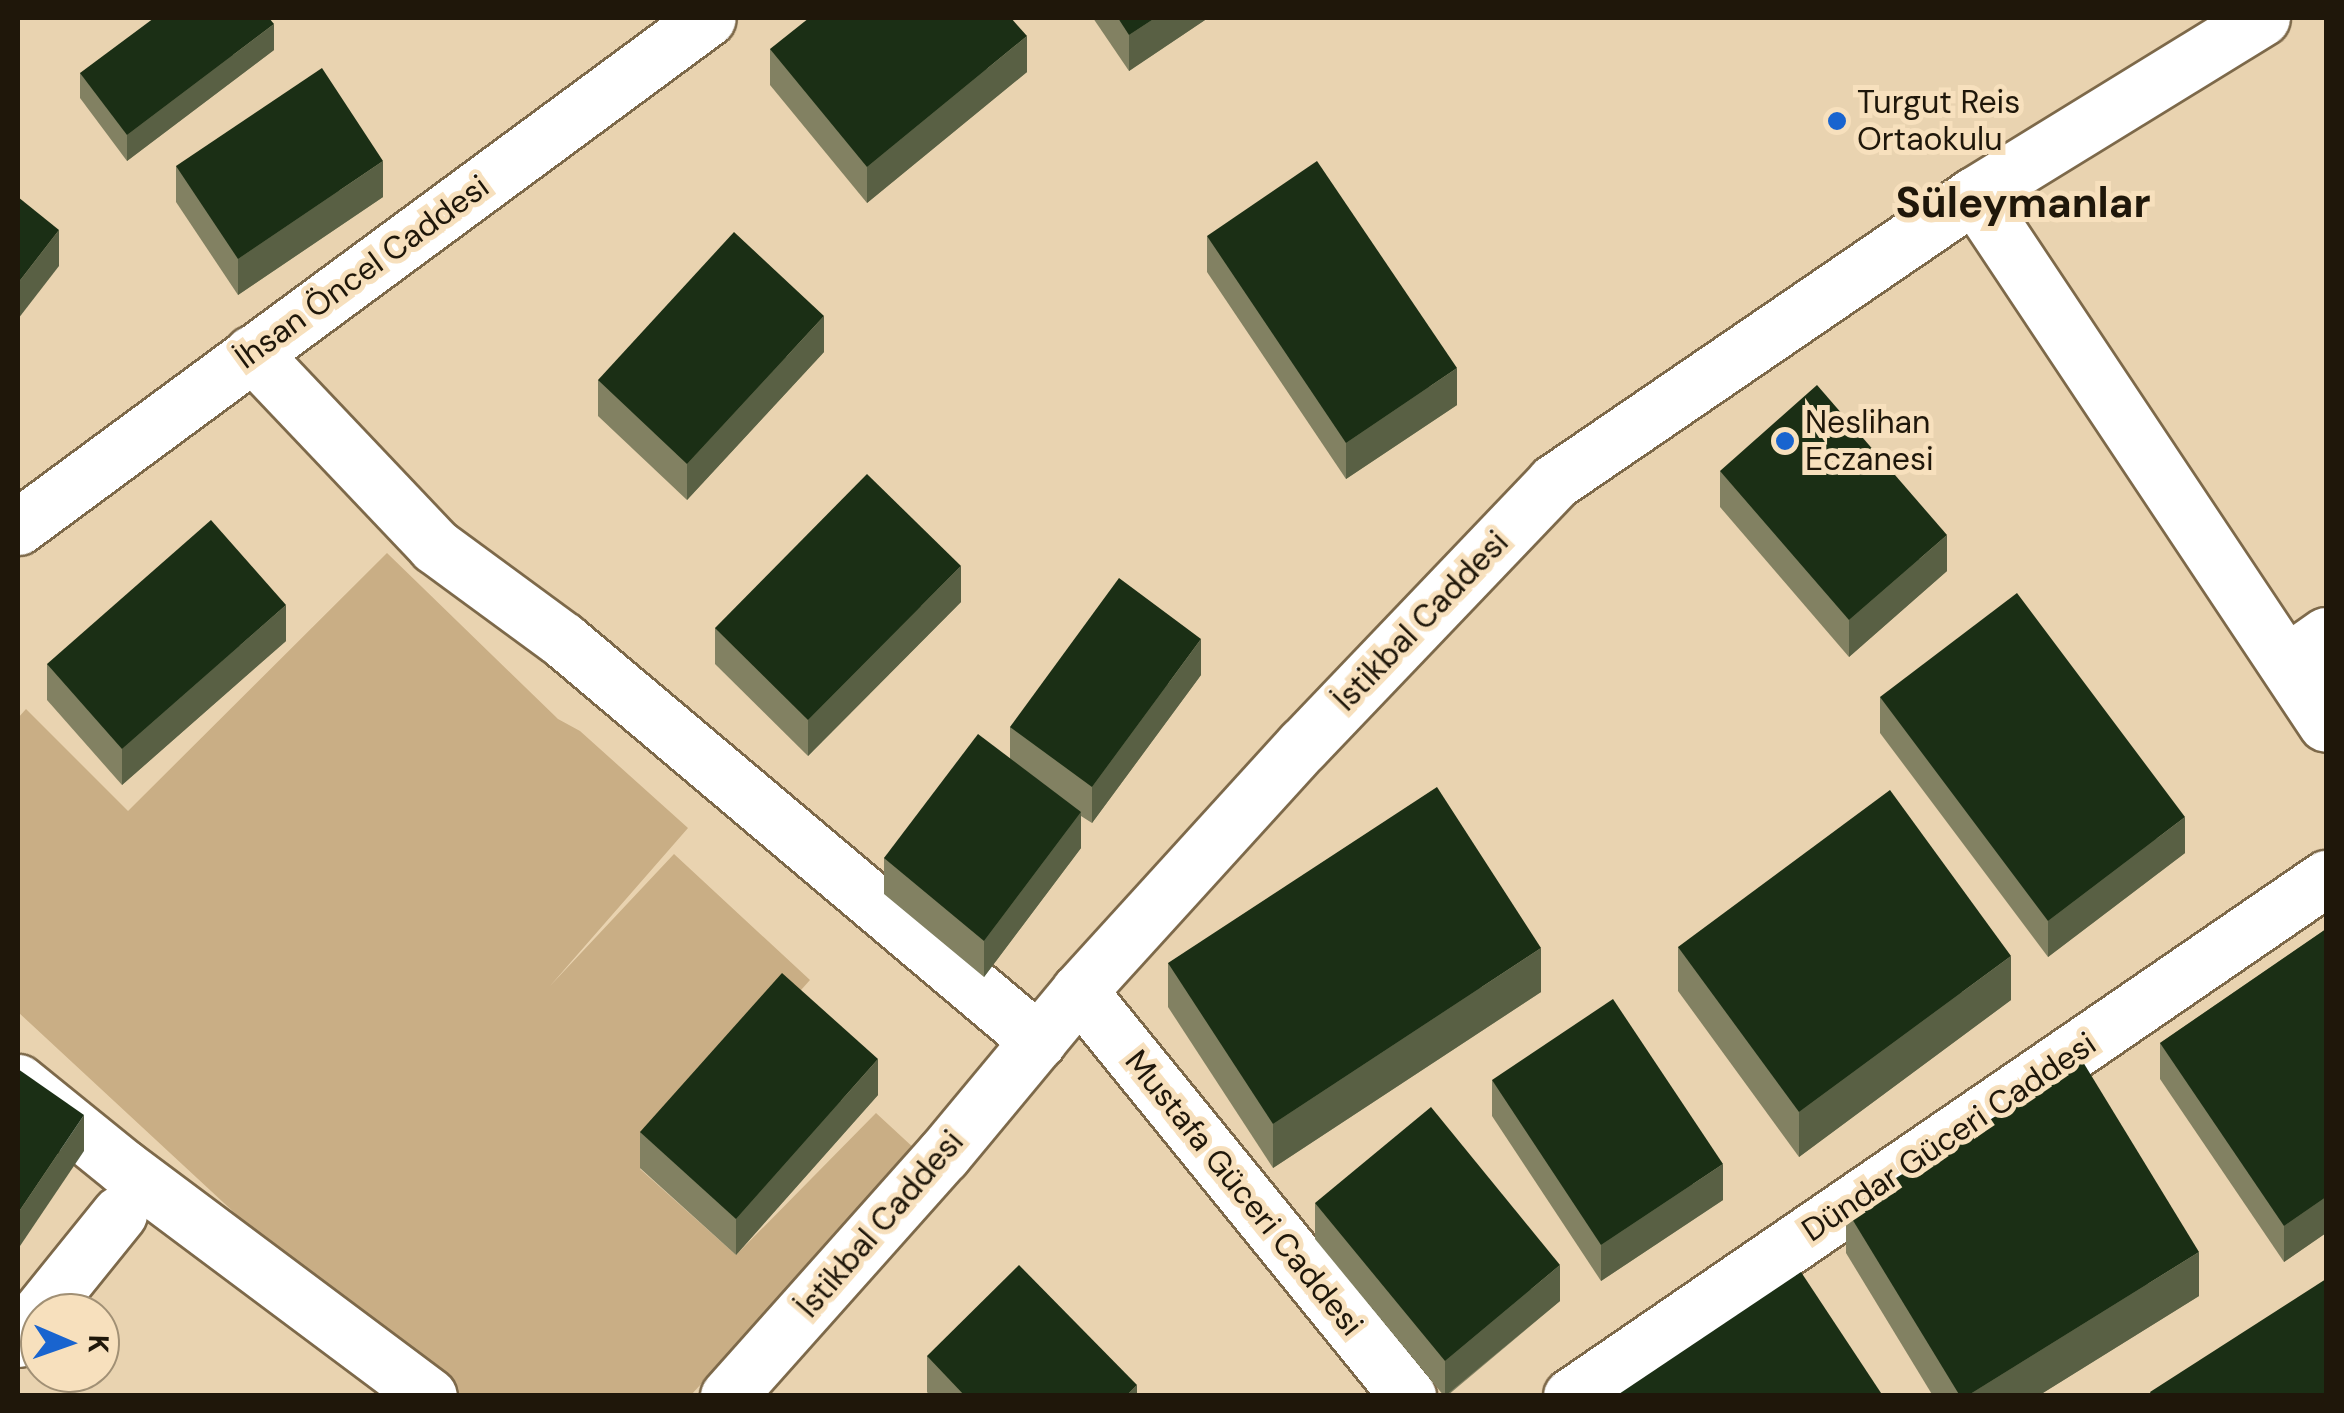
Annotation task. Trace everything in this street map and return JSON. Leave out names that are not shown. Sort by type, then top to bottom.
[{"type":"street","name":"İhsan Öncel Caddesi","points":[[18,527],[708,18]]},
{"type":"street","name":"İstikbal Caddesi","points":[[728,1396],[1080,992],[1303,745],[1554,482],[1974,195],[2262,18]]},
{"type":"street","points":[[1974,195],[2306,649],[2326,724]]},
{"type":"street","points":[[252,353],[435,546],[563,640],[1038,1042]]},
{"type":"street","name":"Dündar Güceri Caddesi","points":[[1570,1396],[2326,878]]},
{"type":"street","name":"Mustafa Güceri Caddesi","points":[[1080,992],[1408,1396]]},
{"type":"street","points":[[18,1082],[124,1167],[429,1396]]},
{"type":"street","points":[[18,1339],[119,1214]]},
{"type":"shaded area","points":[[387,553],[558,719],[580,731],[688,828],[550,986],[674,854],[810,980],[640,1169],[736,1255],[876,1113],[916,1150],[691,1395],[431,1395],[18,1012],[18,718],[26,709],[128,811]]},
{"type":"building","points":[[154,18],[269,18],[274,24],[127,135],[80,73]]},
{"type":"building","points":[[809,18],[1011,18],[1027,36],[867,167],[770,49]]},
{"type":"building","points":[[1118,18],[1155,18],[1129,35]]},
{"type":"building","points":[[322,68],[383,161],[238,259],[176,166]]},
{"type":"building","points":[[1317,161],[1457,368],[1346,443],[1207,236]]},
{"type":"building","points":[[18,197],[59,230],[18,283]]},
{"type":"building","points":[[734,232],[824,316],[687,464],[598,380]]},
{"type":"building","points":[[1817,385],[1947,535],[1849,620],[1720,471]]},
{"type":"building","points":[[867,474],[961,566],[808,720],[715,628]]},
{"type":"building","points":[[211,520],[286,605],[122,749],[47,664]]},
{"type":"building","points":[[1119,578],[1201,639],[1092,787],[1010,727]]},
{"type":"building","points":[[2017,593],[2185,817],[2048,921],[1880,697]]},
{"type":"building","points":[[978,734],[1081,812],[984,941],[884,858]]},
{"type":"building","points":[[1437,787],[1541,948],[1273,1124],[1168,963]]},
{"type":"building","points":[[1890,790],[2011,956],[1799,1112],[1678,947]]},
{"type":"building","points":[[2326,929],[2326,1197],[2284,1226],[2160,1043]]},
{"type":"building","points":[[782,973],[878,1059],[736,1219],[640,1132]]},
{"type":"building","points":[[1613,999],[1723,1164],[1601,1245],[1492,1080]]},
{"type":"building","points":[[2083,1062],[2199,1252],[1967,1396],[1960,1396],[1846,1209]]},
{"type":"building","points":[[18,1069],[84,1115],[18,1213]]},
{"type":"building","points":[[1431,1107],[1560,1265],[1445,1361],[1315,1203]]},
{"type":"building","points":[[1019,1265],[1137,1385],[1126,1396],[965,1396],[927,1356]]},
{"type":"building","points":[[1801,1272],[1883,1396],[1616,1396]]},
{"type":"building","points":[[2326,1279],[2326,1396],[2152,1396],[2150,1392]]},
{"type":"place","name":"Turgut Reis Ortaokulu","points":[[1837,121]]},
{"type":"place","name":"Neslihan Eczanesi","points":[[1785,441]]},
{"type":"district","name":"Süleymanlar","points":[[2023,203]]}]
